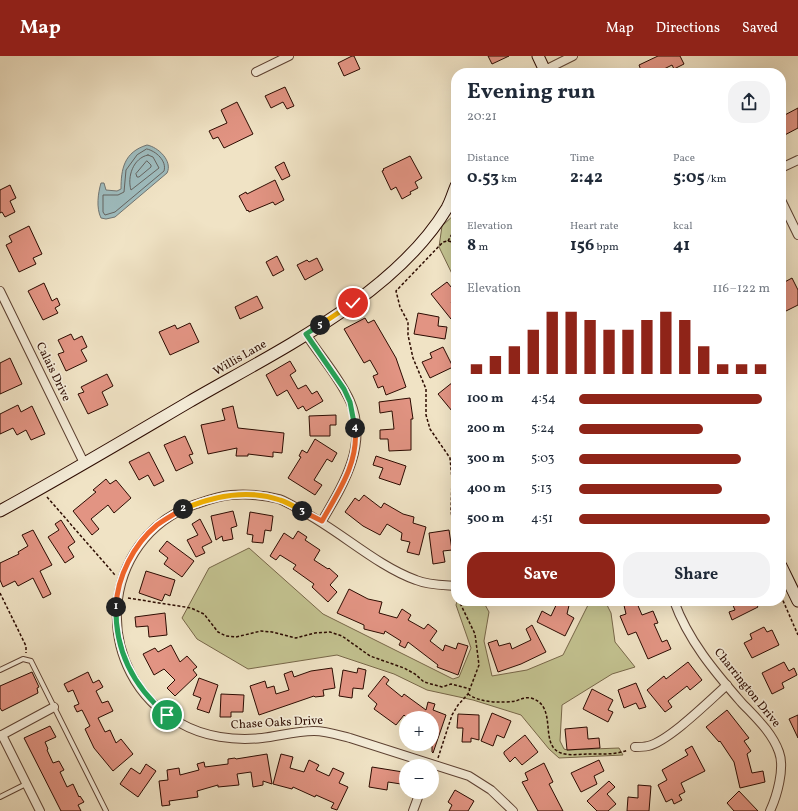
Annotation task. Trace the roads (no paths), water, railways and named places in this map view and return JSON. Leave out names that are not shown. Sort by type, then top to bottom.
[{"type":"street","points":[[256,72],[289,56]]},
{"type":"street","points":[[538,56],[542,68]]},
{"type":"street","points":[[550,68],[573,56]]},
{"type":"street","points":[[786,166],[798,160]]},
{"type":"street","name":"Willis Lane","points":[[0,510],[306,334],[356,301],[386,279],[431,232],[448,207],[451,199]]},
{"type":"street","points":[[786,210],[798,235]]},
{"type":"street","name":"Calais Drive","points":[[0,291],[84,463]]},
{"type":"street","points":[[306,334],[344,389],[350,402],[356,430],[354,456],[349,472],[322,521]]},
{"type":"street","name":"Chase Oaks Drive","points":[[412,759],[332,733],[313,731],[263,738],[242,739],[221,737],[180,724],[153,703],[140,689],[123,654],[116,620],[116,601],[124,571],[139,545],[156,526],[184,508],[218,496],[247,495],[280,500],[322,521],[386,564],[416,580],[431,584],[451,586]]},
{"type":"street","points":[[786,576],[798,601]]},
{"type":"street","name":"Charrington Drive","points":[[676,606],[692,640],[727,685],[771,735],[780,754],[780,773],[777,796],[770,811]]},
{"type":"street","points":[[635,746],[647,747],[659,742],[683,724],[727,685]]},
{"type":"street","points":[[40,811],[1,735],[54,707]]},
{"type":"street","name":"Chase Oaks Drive","points":[[439,767],[469,776],[491,790],[513,811]]},
{"type":"street","points":[[413,811],[417,799]]},
{"type":"lane","points":[[0,670],[25,659],[31,661],[106,811]]},
{"type":"lane","points":[[0,797],[26,784]]},
{"type":"water","points":[[147,145],[156,149],[166,159],[168,164],[167,173],[115,217],[106,219],[101,218],[98,210],[98,200],[101,183],[104,183],[106,190],[117,191],[121,189],[125,162],[133,152]]}]
